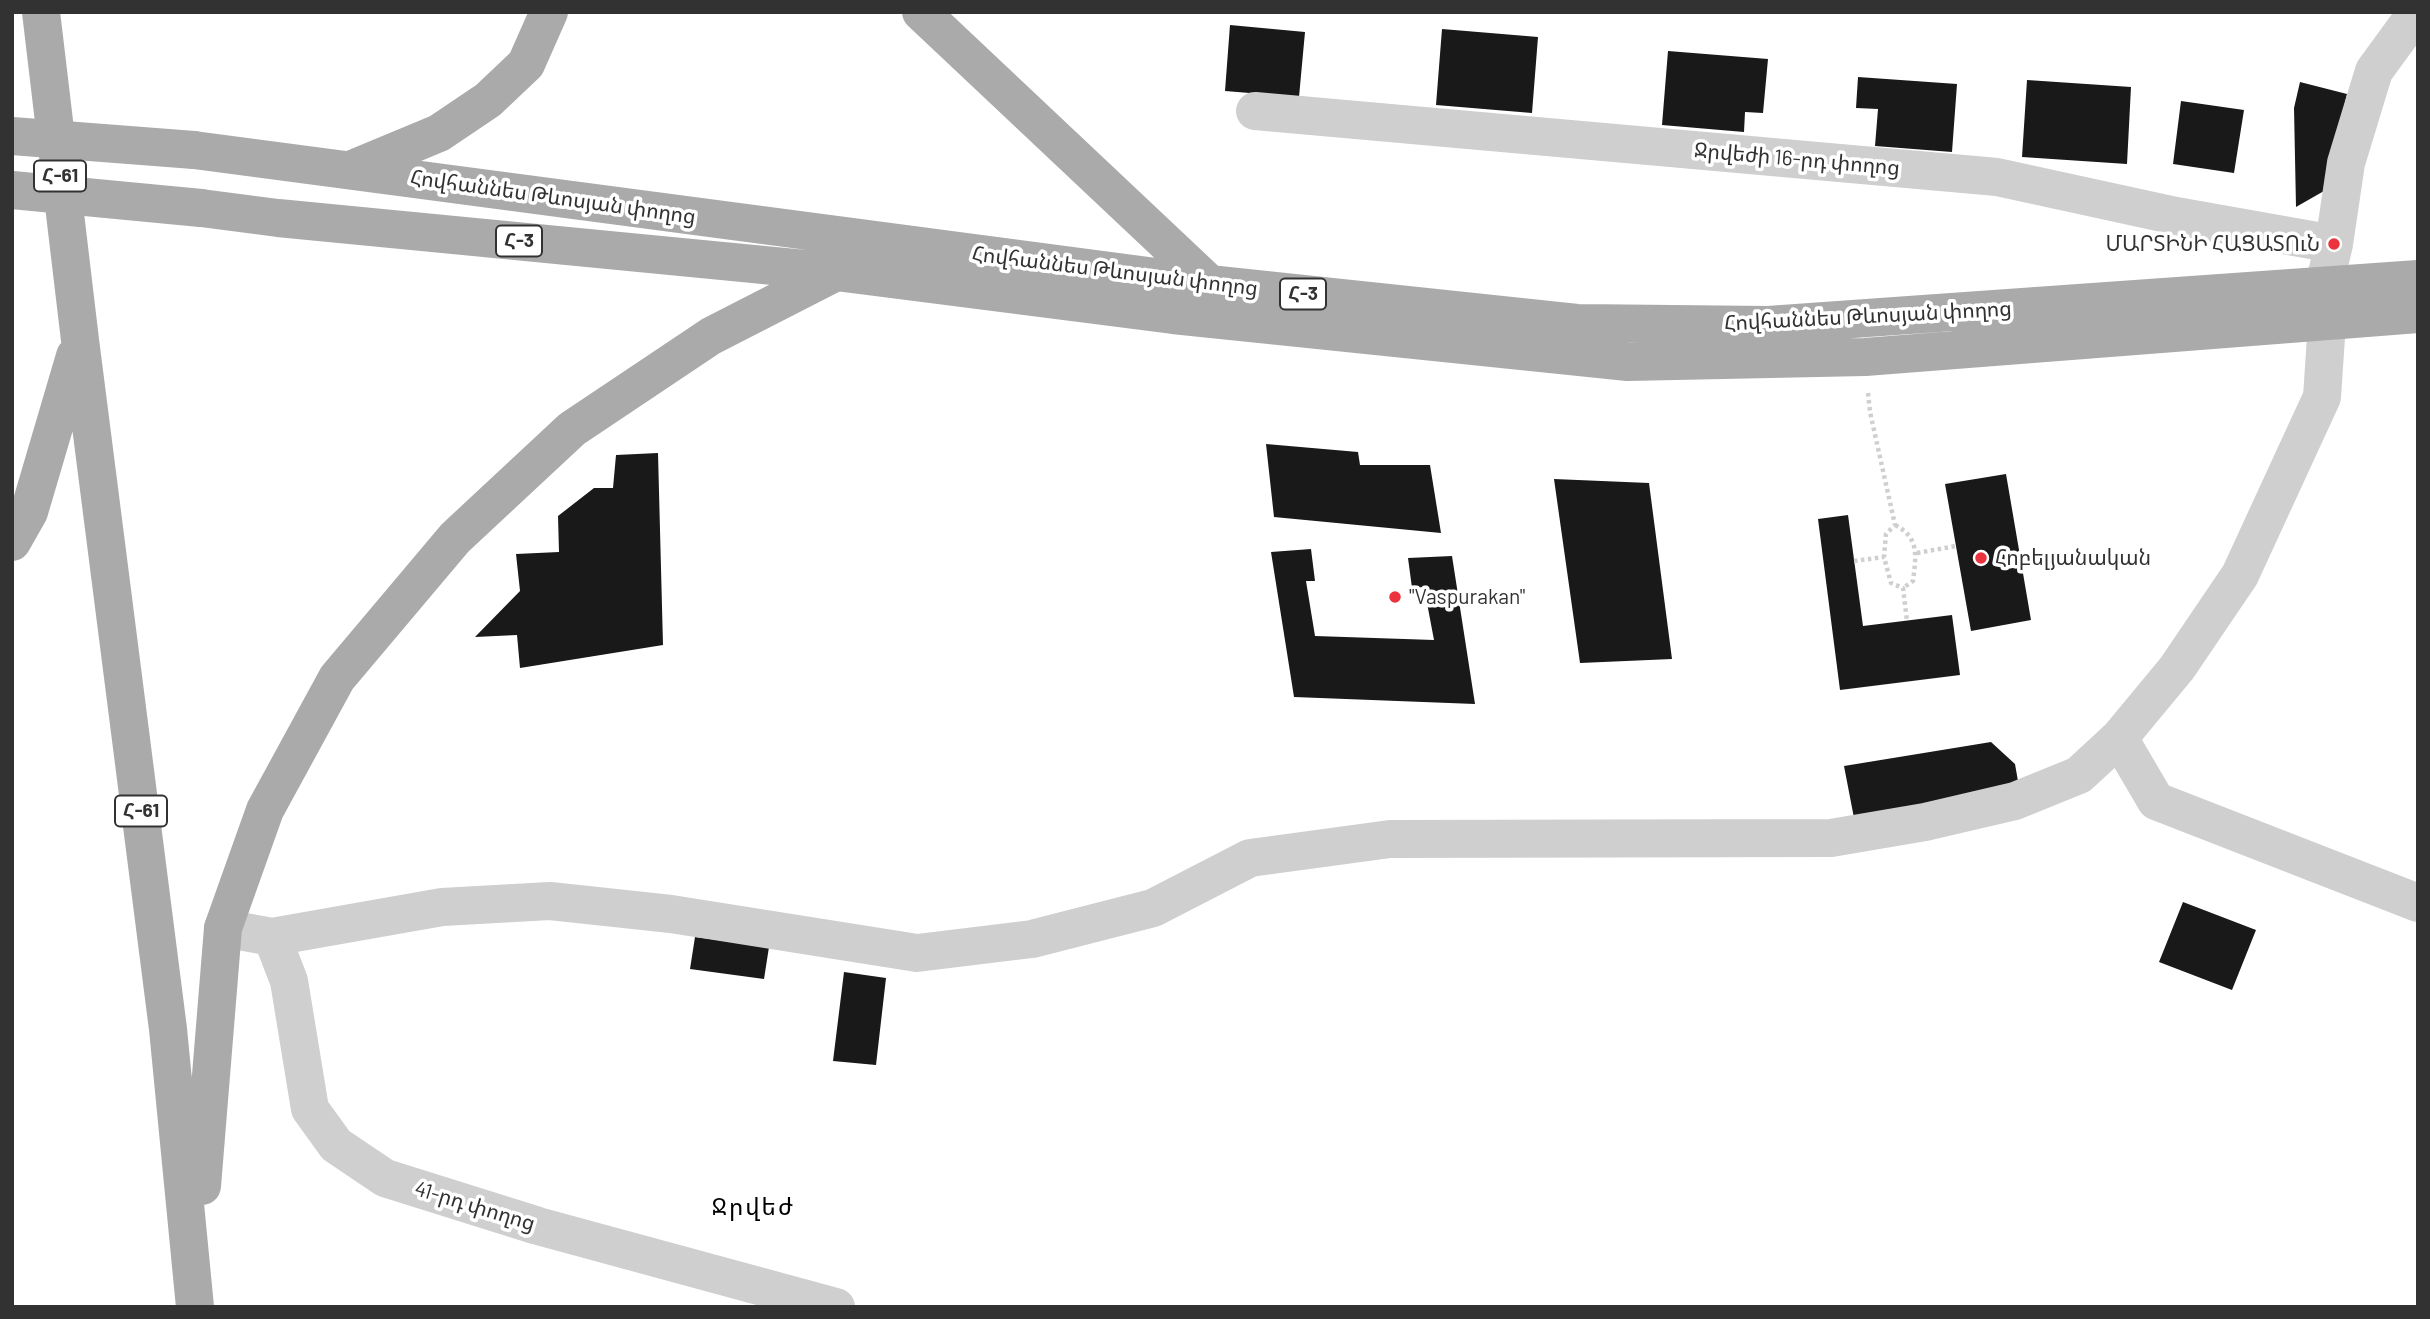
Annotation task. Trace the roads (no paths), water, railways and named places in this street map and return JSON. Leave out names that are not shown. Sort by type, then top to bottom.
[{"type":"main road","name":"Հ-61","points":[[41,12],[80,340],[169,1029],[194,1295]]},
{"type":"main road","points":[[350,170],[439,133],[488,100],[526,64],[549,12]]},
{"type":"main road","points":[[921,12],[1209,284],[1260,323]]},
{"type":"main road","name":"Հովհաննես Թևոսյան փողոց","points":[[12,136],[194,150],[1209,284],[1577,323],[1768,325],[2326,304],[2418,314]]},
{"type":"main road","name":"Հովհաննես Թևոսյան փողոց","points":[[12,190],[836,272],[1173,315],[1628,362],[1865,357],[2326,304],[2418,279]]},
{"type":"main road","points":[[194,1295],[223,928],[265,810],[337,678],[455,538],[572,429],[710,336],[836,272]]},
{"type":"main road","points":[[12,542],[29,512],[80,340]]},
{"type":"street","points":[[223,928],[272,937],[442,908],[550,901],[671,914],[916,953],[1032,939],[1153,908],[1250,858],[1390,838],[1831,838],[1925,822],[2015,801],[2079,775],[2119,738],[2177,668],[2240,575],[2322,397],[2326,304],[2346,163],[2374,71],[2417,12]]},
{"type":"street","name":"Ջրվեժի 16-րդ փողոց","points":[[1255,111],[1997,177],[2176,216],[2334,244]]},
{"type":"street","points":[[2119,738],[2156,801],[2418,903]]},
{"type":"street","name":"41-րդ փողոց","points":[[272,937],[289,981],[310,1109],[336,1145],[385,1178],[538,1226],[836,1307]]},
{"type":"place","name":"ՄԱՐՏԻՆԻ ՀԱՑԱՏՈւՆ","points":[[2334,244]]},
{"type":"place","name":"Հոբելյանական","points":[[1981,558]]},
{"type":"place","name":"\"Vaspurakan\"","points":[[1395,597]]},
{"type":"district","name":"Ջրվեժ","points":[[753,1207]]}]
